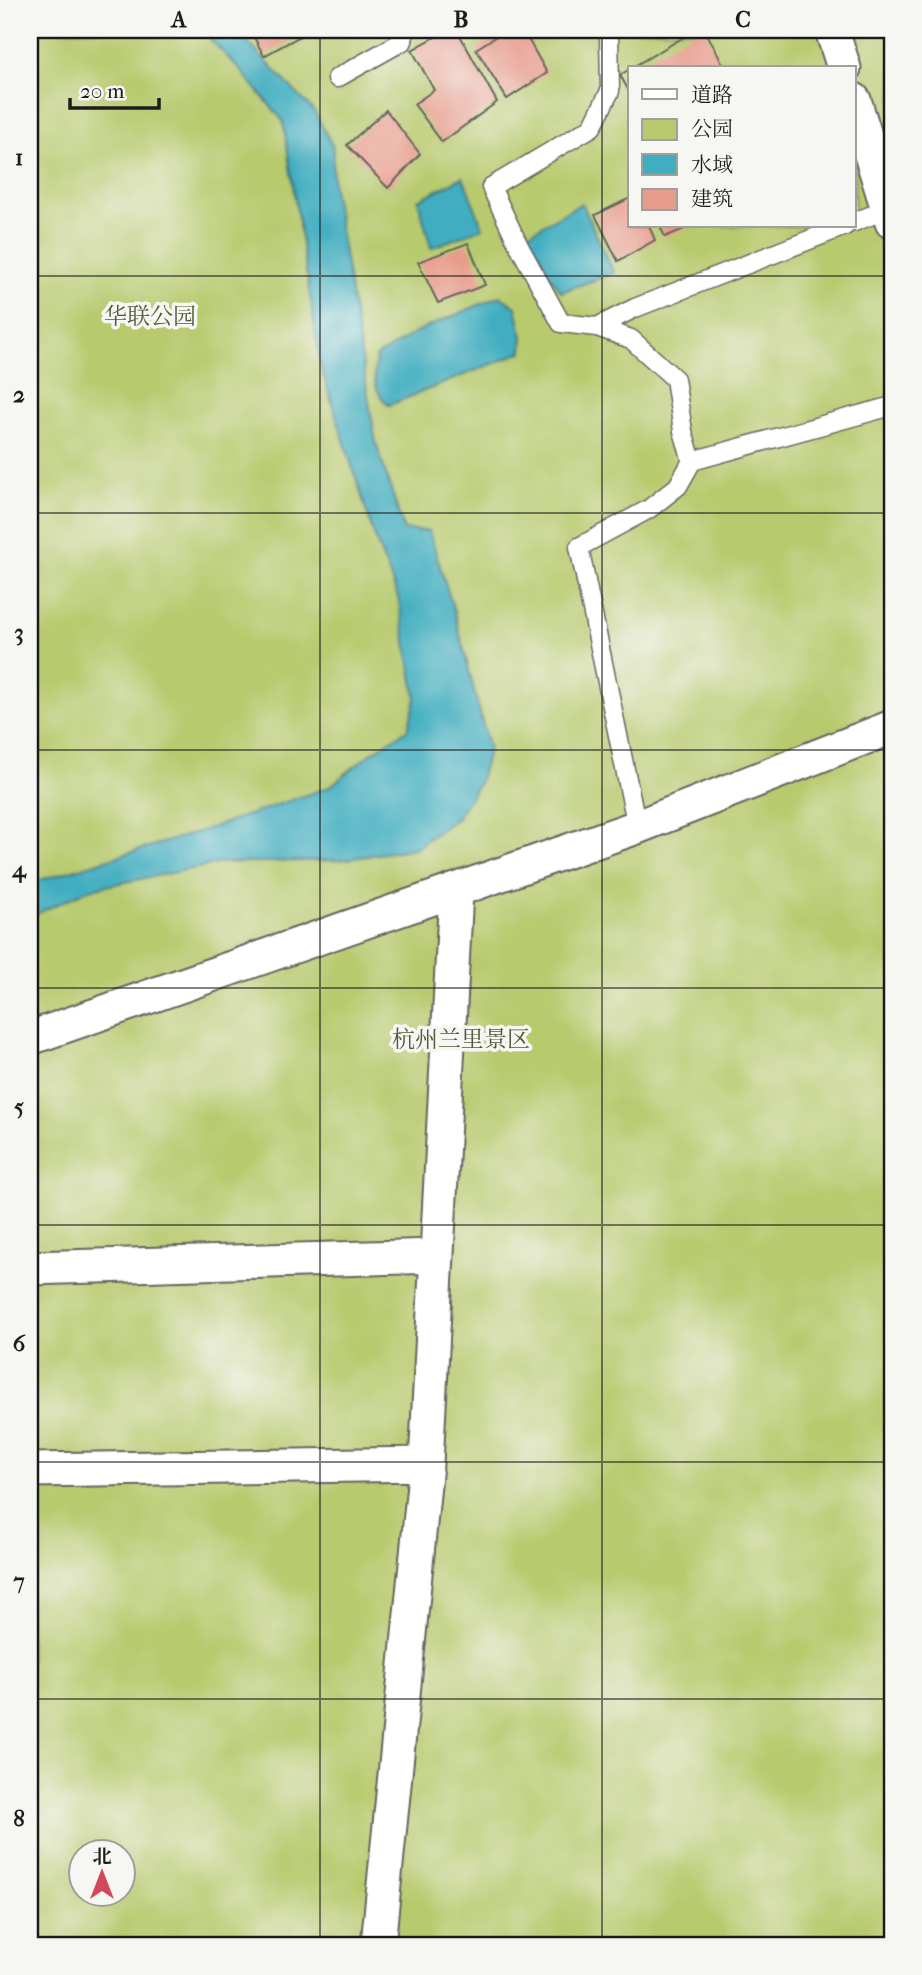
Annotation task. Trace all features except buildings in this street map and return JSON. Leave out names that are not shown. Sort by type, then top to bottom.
[{"type":"street","points":[[832,30],[843,66]]},
{"type":"street","points":[[856,106],[890,215]]},
{"type":"street","points":[[30,1038],[637,827],[892,727]]},
{"type":"street","points":[[378,1945],[426,1464],[456,891]]},
{"type":"street","points":[[30,1268],[437,1256]]},
{"type":"street","points":[[30,1470],[426,1464]]},
{"type":"lane","points":[[337,78],[403,41],[405,30]]},
{"type":"lane","points":[[609,30],[610,91],[592,127],[491,187],[519,246],[561,323],[597,327],[631,339],[675,379],[683,431],[692,461]]},
{"type":"lane","points":[[856,222],[890,215]]},
{"type":"lane","points":[[597,327],[635,308],[840,228]]},
{"type":"lane","points":[[637,827],[579,547],[649,509],[678,486],[692,461],[892,406]]},
{"type":"green space","name":"杭州兰里景区","points":[[30,30],[892,30],[892,1945],[30,1945]]},
{"type":"water","points":[[201,30],[236,30],[315,112],[333,147],[333,187],[376,443],[404,530],[429,531],[454,611],[489,749],[479,783],[457,818],[415,848],[343,860],[222,863],[90,889],[30,917],[30,883],[204,830],[329,787],[370,754],[408,729],[416,698],[398,597],[375,538],[321,368],[283,121],[242,72]]},
{"type":"water","points":[[463,177],[483,228],[431,248],[418,200]]},
{"type":"water","points":[[582,203],[614,273],[561,292],[524,236]]},
{"type":"water","points":[[500,296],[516,307],[523,337],[522,352],[389,405],[384,400],[375,384],[376,357],[418,331]]},
{"type":"park label","name":"华联公园","points":[[150,316]]}]
